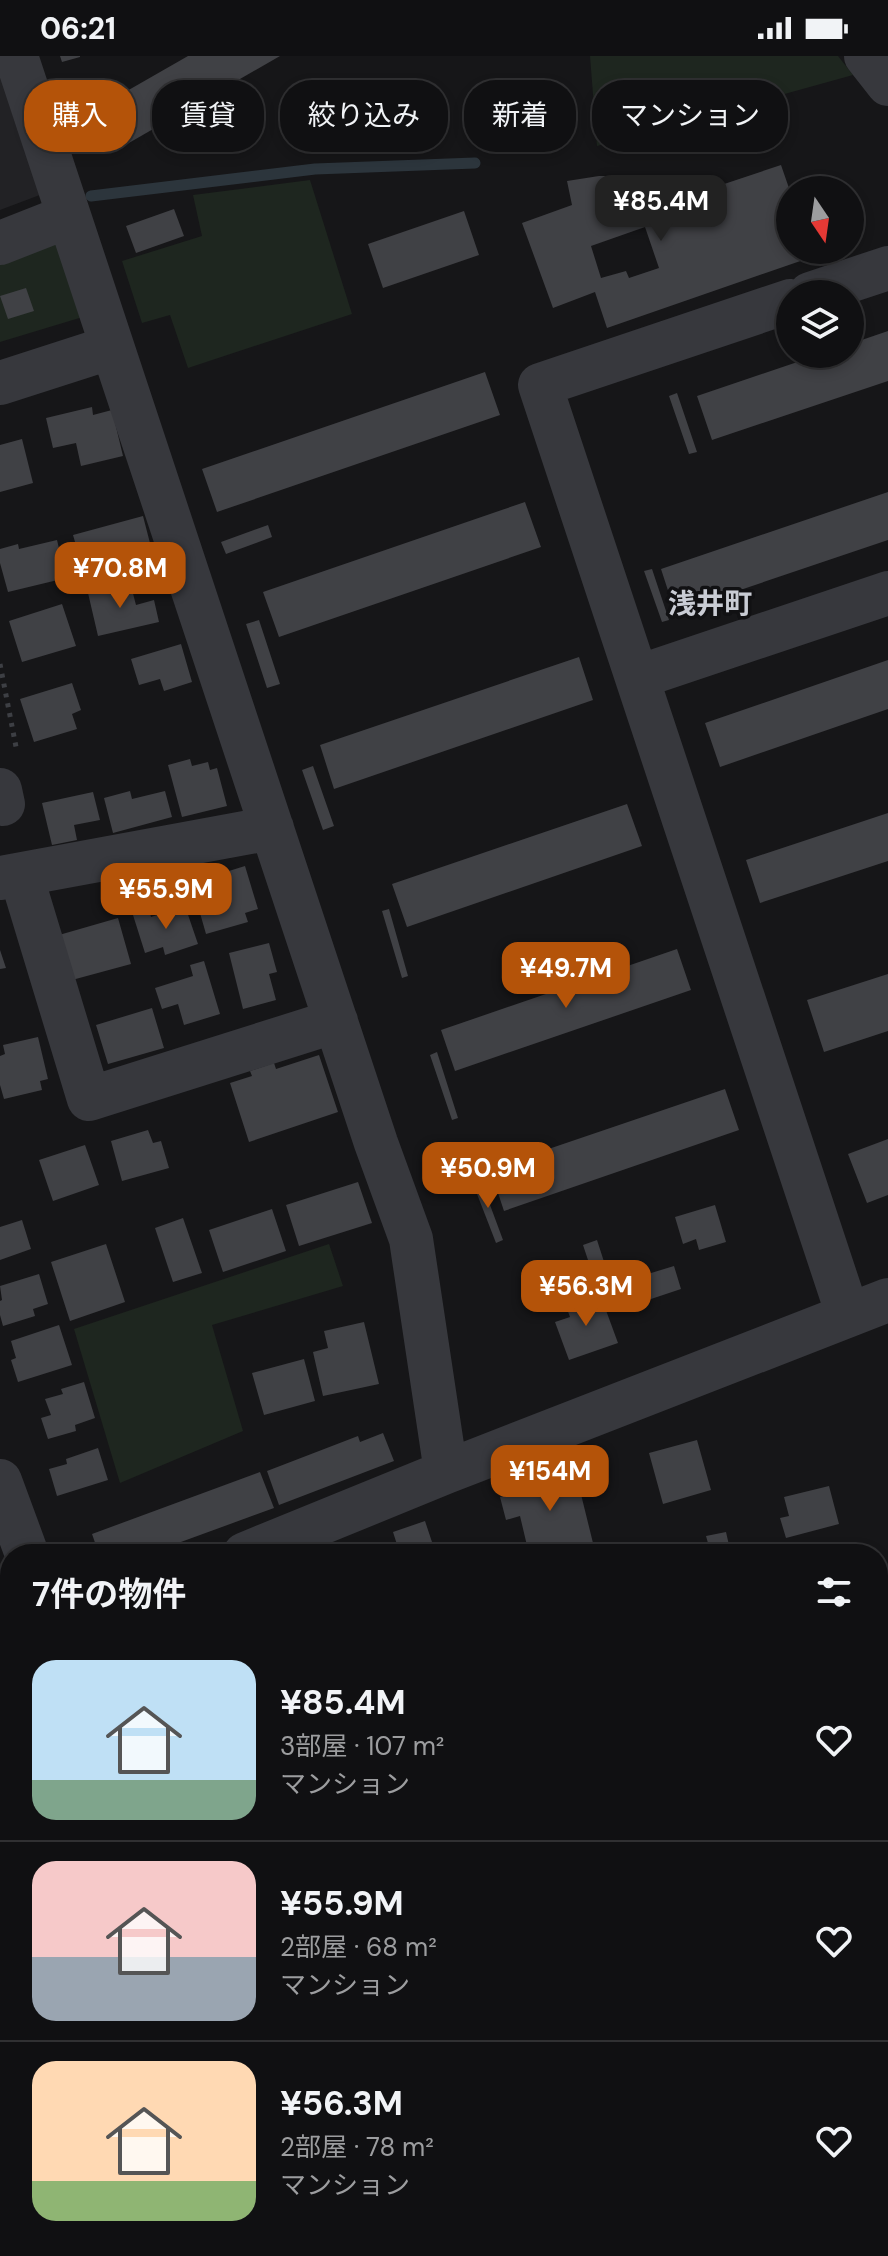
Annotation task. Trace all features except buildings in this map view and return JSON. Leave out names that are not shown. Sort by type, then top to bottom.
[{"type":"street","points":[[16,56],[411,1239],[446,1472]]},
{"type":"street","points":[[866,56],[888,84]]},
{"type":"street","points":[[0,243],[69,216]]},
{"type":"street","points":[[852,280],[888,268]]},
{"type":"street","points":[[776,306],[540,385],[848,1315]]},
{"type":"street","points":[[0,383],[112,347]]},
{"type":"street","points":[[638,677],[888,593]]},
{"type":"street","points":[[272,828],[10,876],[89,1099],[336,1021]]},
{"type":"street","points":[[298,1544],[335,1537],[446,1472],[888,1300]]},
{"type":"street","points":[[0,1481],[16,1544]]},
{"type":"shaded area","points":[[590,56],[838,56],[853,75],[788,93],[788,80],[592,82]]},
{"type":"shaded area","points":[[0,58],[24,130],[24,152],[31,152],[45,193],[0,210]]},
{"type":"shaded area","points":[[310,180],[352,314],[188,368],[170,315],[142,323],[122,261],[202,236],[193,195]]},
{"type":"shaded area","points":[[39,240],[63,247],[86,316],[0,342],[0,255]]},
{"type":"shaded area","points":[[329,1244],[343,1286],[212,1325],[243,1431],[120,1483],[74,1329]]},
{"type":"waterway","points":[[91,196],[315,169],[475,163]]},
{"type":"district","name":"浅井町","points":[[710,603]]}]
